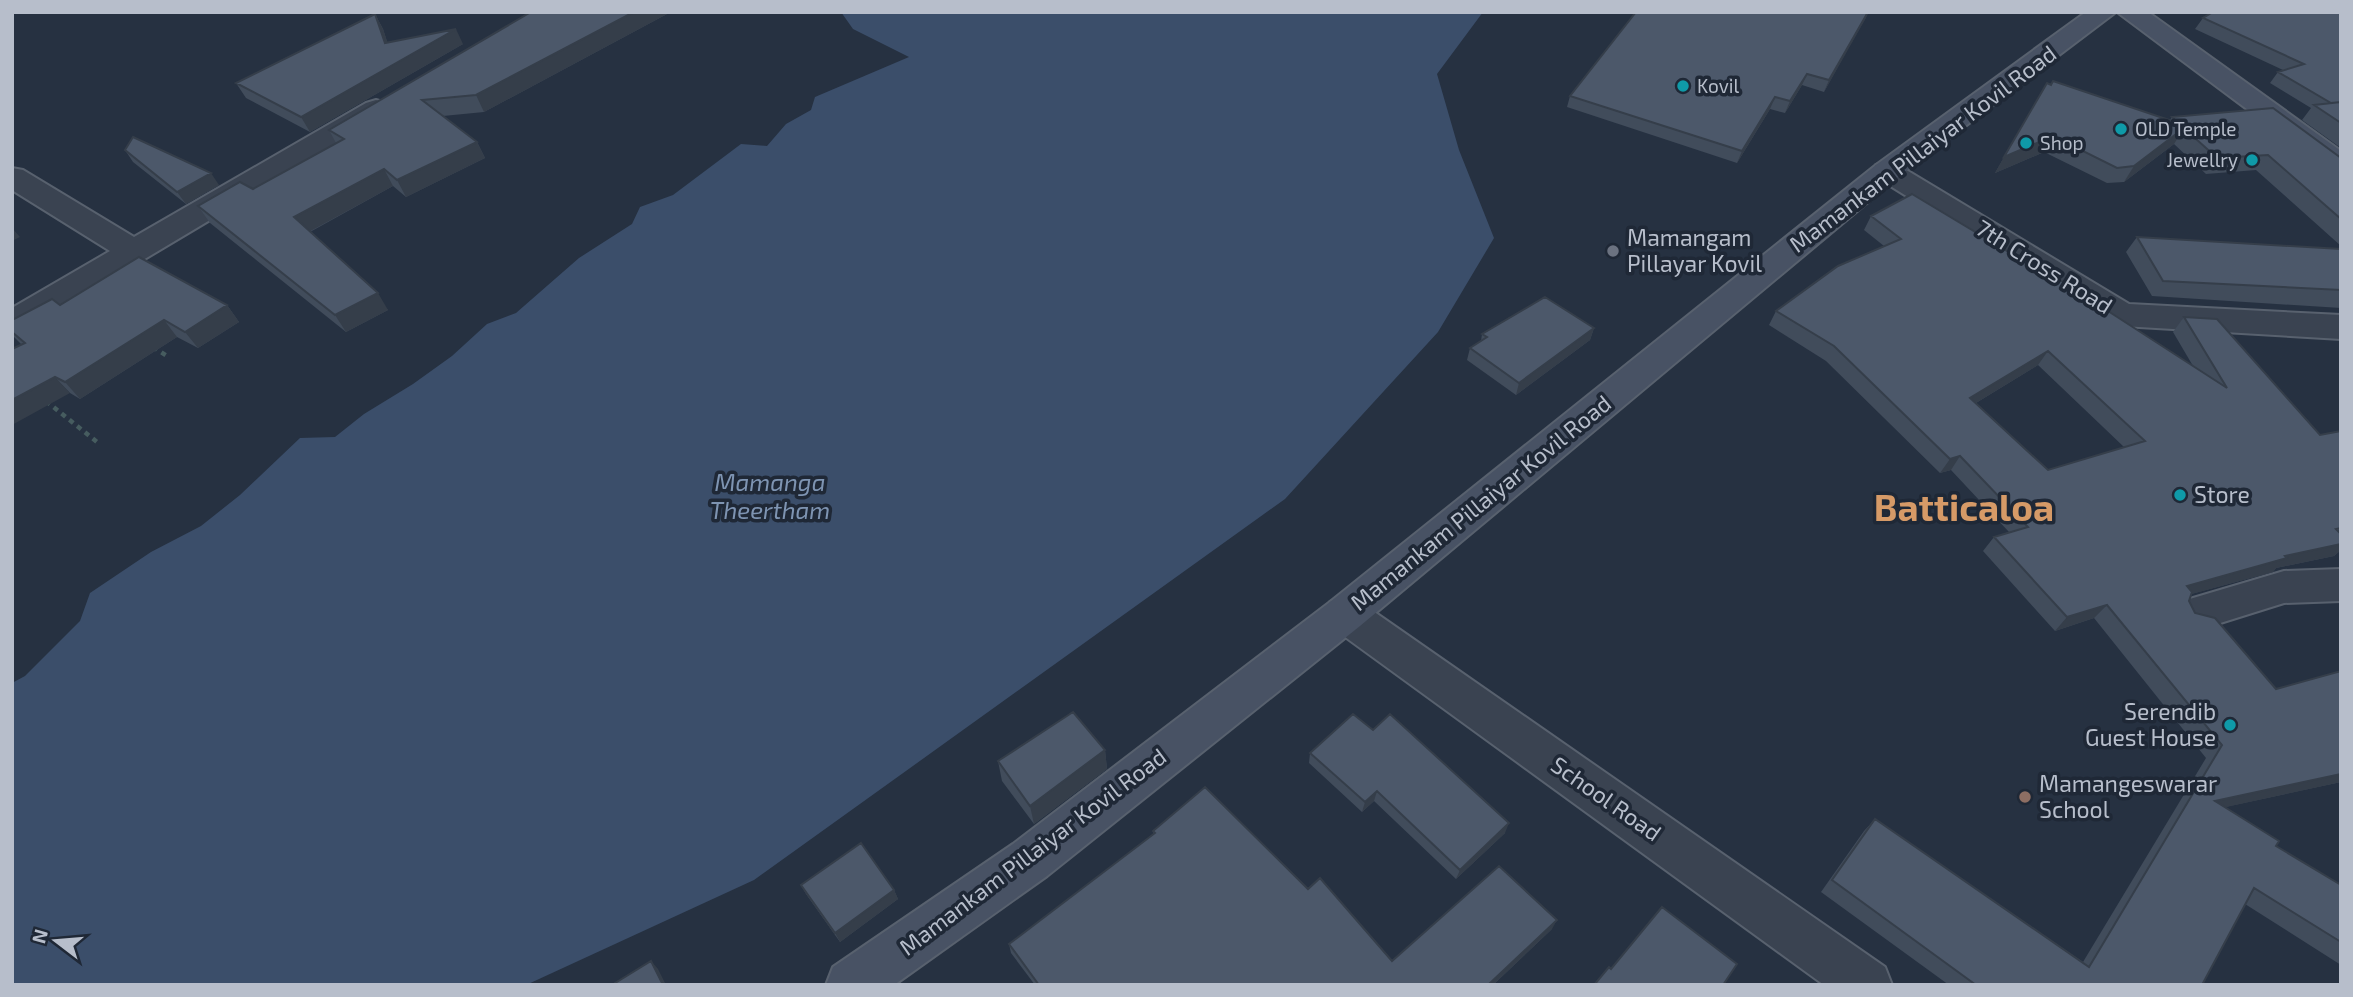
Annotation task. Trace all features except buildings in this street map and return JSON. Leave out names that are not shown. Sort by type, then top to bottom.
[{"type":"main road","name":"Mamankam Pillaiyar Kovil Road","points":[[851,985],[1030,860],[1345,614],[1887,171],[2103,12]]},
{"type":"main road","points":[[2130,12],[2341,165]]},
{"type":"street","points":[[12,323],[398,96]]},
{"type":"street","name":"7th Cross Road","points":[[1887,171],[2122,315],[2341,327]]},
{"type":"street","points":[[12,177],[134,251]]},
{"type":"street","points":[[2198,613],[2284,587],[2341,585]]},
{"type":"street","name":"School Road","points":[[1345,614],[1852,981]]},
{"type":"path","points":[[145,341],[167,356]]},
{"type":"path","points":[[44,399],[97,442]]},
{"type":"water","name":"Mamanga Theertham","points":[[841,12],[1483,12],[1437,74],[1459,150],[1494,238],[1438,332],[1285,499],[754,880],[526,985],[12,985],[12,683],[25,676],[80,621],[90,593],[151,552],[201,526],[240,495],[300,438],[335,437],[364,414],[452,356],[487,324],[516,313],[579,258],[632,224],[640,207],[673,195],[741,144],[767,146],[786,124],[811,110],[815,97],[909,57],[853,29]]},
{"type":"place","name":"Kovil","points":[[1683,86]]},
{"type":"place","name":"OLD Temple","points":[[2121,129]]},
{"type":"place","name":"Shop","points":[[2026,143]]},
{"type":"place","name":"Jewellry","points":[[2252,160]]},
{"type":"place","name":"Mamangam Pillayar Kovil","points":[[1613,251]]},
{"type":"place","name":"Store","points":[[2180,495]]},
{"type":"place","name":"Serendib Guest House","points":[[2230,725]]},
{"type":"place","name":"Mamangeswarar School","points":[[2025,797]]},
{"type":"district","name":"Batticaloa","points":[[1964,508]]}]
